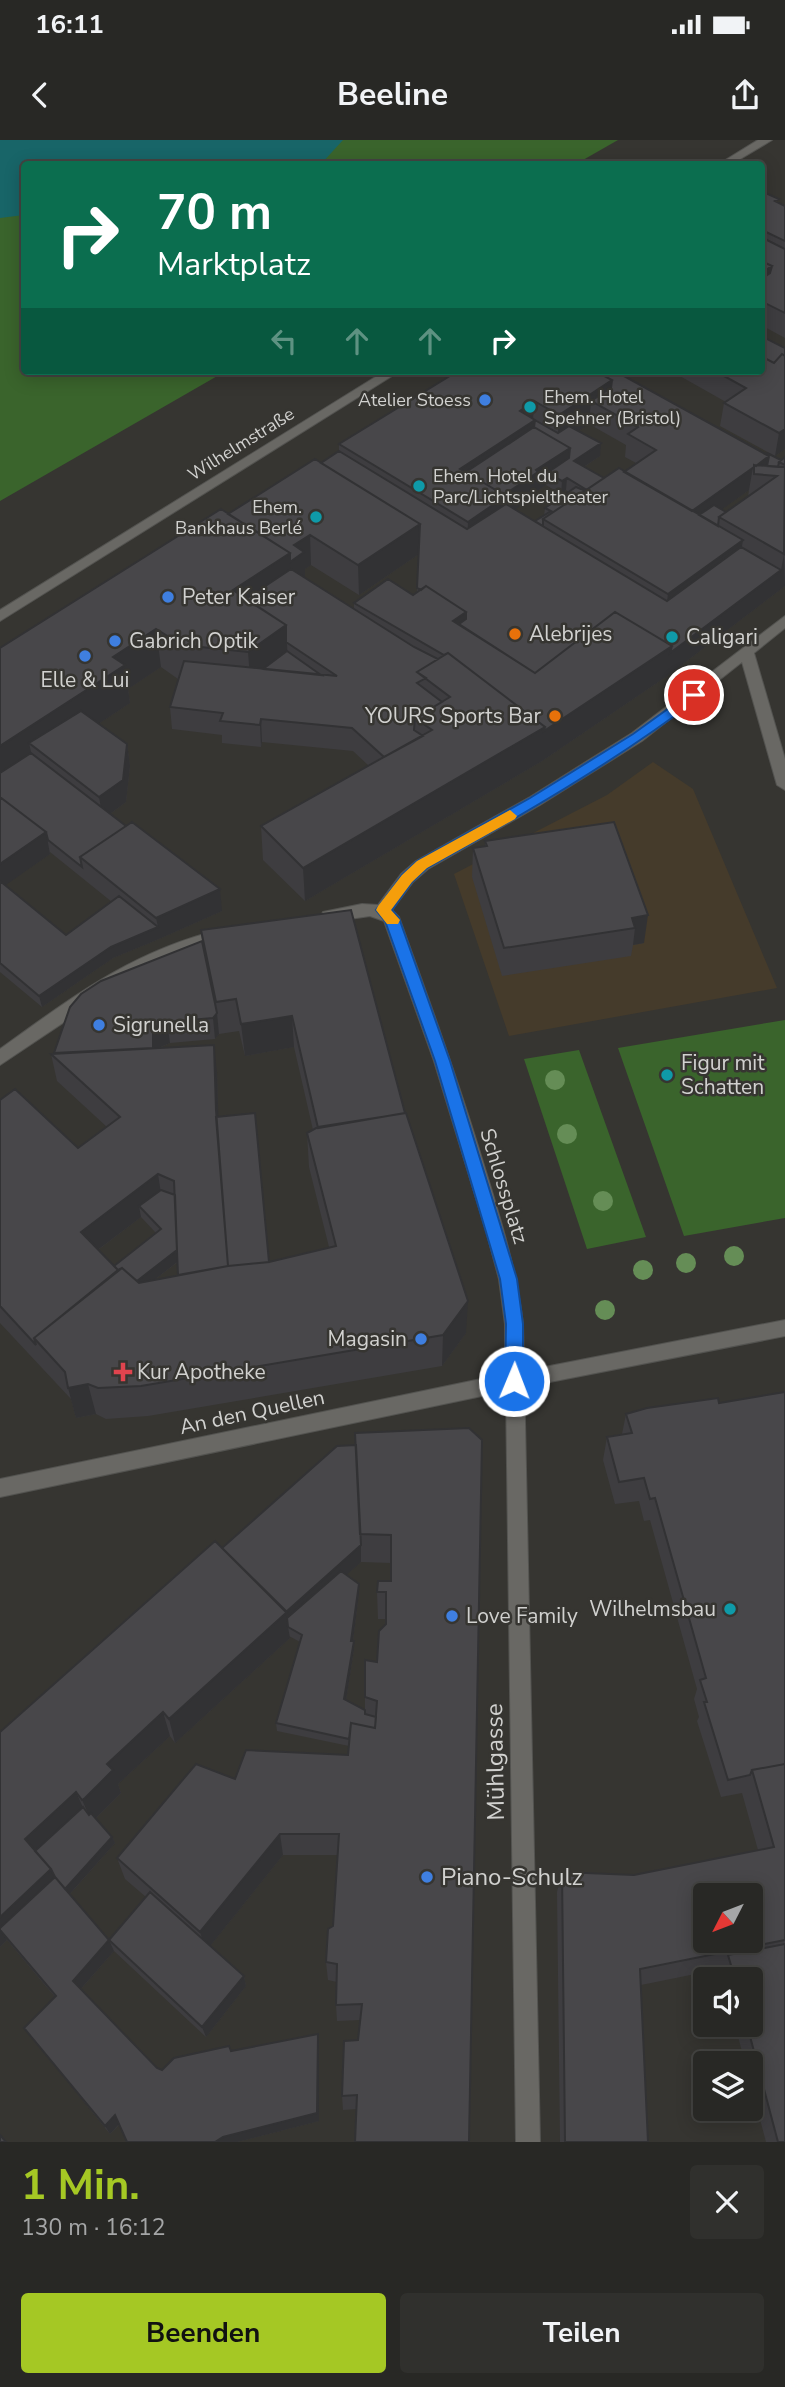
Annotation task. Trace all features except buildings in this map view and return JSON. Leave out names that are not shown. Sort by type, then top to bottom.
[{"type":"street","points":[[730,161],[766,140]]},
{"type":"street","name":"Wilhelmstraße","points":[[0,616],[388,375]]},
{"type":"street","points":[[306,920],[373,908],[383,910],[407,878],[422,865],[535,802],[637,737],[785,621]]},
{"type":"street","points":[[747,653],[785,785]]},
{"type":"street","name":"Schlossplatz","points":[[383,910],[391,918],[443,1061],[496,1234],[508,1279],[514,1324],[514,1381]]},
{"type":"street","points":[[0,1058],[119,973],[200,939],[239,932]]},
{"type":"street","points":[[514,1381],[785,1328]]},
{"type":"street","name":"An den Quellen","points":[[0,1488],[514,1381]]},
{"type":"street","name":"Mühlgasse","points":[[514,1381],[528,2142]]},
{"type":"shaded area","points":[[653,762],[693,789],[777,988],[509,1036],[454,874],[607,795]]},
{"type":"green space","points":[[0,140],[618,140],[581,161],[21,161],[21,375],[219,375],[0,501]]},
{"type":"green space","points":[[785,1020],[785,1218],[684,1236],[618,1048]]},
{"type":"green space","points":[[579,1050],[646,1237],[587,1249],[524,1059]]},
{"type":"water","points":[[0,140],[343,140],[324,161],[21,161],[21,215],[0,218]]},
{"type":"slow traffic","points":[[392,920],[383,910],[407,878],[422,865],[510,816]]},
{"type":"place","name":"Atelier Stoess","points":[[485,400]]},
{"type":"place","name":"Ehem. Hotel Spehner (Bristol)","points":[[530,407]]},
{"type":"place","name":"Ehem. Hotel du Parc/Lichtspieltheater","points":[[419,486]]},
{"type":"place","name":"Ehem. Bankhaus Berlé","points":[[316,517]]},
{"type":"place","name":"Peter Kaiser","points":[[168,597]]},
{"type":"place","name":"Alebrijes","points":[[515,634]]},
{"type":"place","name":"Caligari","points":[[672,637]]},
{"type":"place","name":"Gabrich Optik","points":[[115,641]]},
{"type":"place","name":"Elle & Lui","points":[[85,656]]},
{"type":"place","name":"YOURS Sports Bar","points":[[555,716]]},
{"type":"place","name":"Sigrunella","points":[[99,1025]]},
{"type":"place","name":"Figur mit Schatten","points":[[667,1075]]},
{"type":"place","name":"Magasin","points":[[421,1339]]},
{"type":"place","name":"Kur Apotheke","points":[[123,1372]]},
{"type":"place","name":"Wilhelmsbau","points":[[730,1609]]},
{"type":"place","name":"Love Family","points":[[452,1616]]},
{"type":"place","name":"Piano-Schulz","points":[[427,1877]]},
{"type":"route","points":[[514,1381],[514,1324],[508,1279],[496,1234],[443,1061],[391,918],[383,910],[407,878],[422,865],[535,802],[637,737],[694,695]]}]
